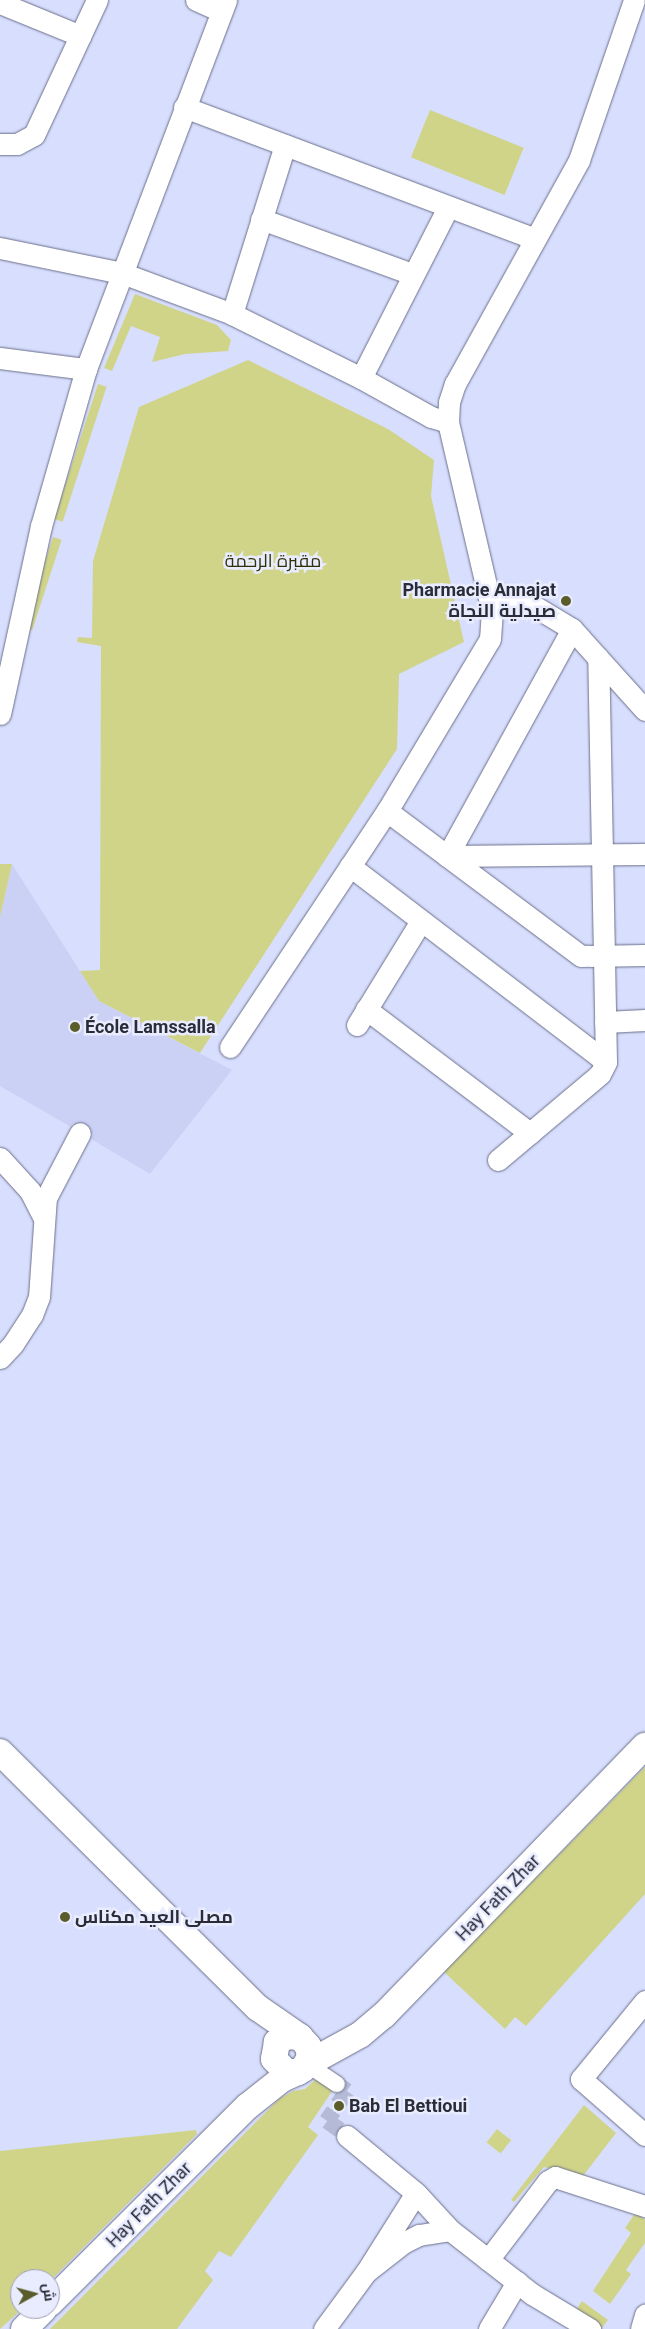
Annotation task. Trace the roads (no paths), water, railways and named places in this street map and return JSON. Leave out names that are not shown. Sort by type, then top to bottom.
[{"type":"street","points":[[0,144],[17,144],[34,135],[97,0]]},
{"type":"street","points":[[0,714],[40,526],[86,369],[223,6],[196,0]]},
{"type":"street","points":[[230,1048],[386,811],[490,639],[492,610],[448,422],[449,402],[455,384],[579,160],[634,0]]},
{"type":"street","points":[[0,3],[81,36]]},
{"type":"street","points":[[184,107],[535,239]]},
{"type":"street","points":[[232,314],[285,145]]},
{"type":"street","points":[[361,378],[448,206]]},
{"type":"street","points":[[261,218],[412,274]]},
{"type":"street","points":[[0,248],[122,273],[232,314],[361,378],[431,417],[448,422]]},
{"type":"street","points":[[0,358],[86,369]]},
{"type":"street","points":[[488,594],[519,597],[572,629],[645,710]]},
{"type":"street","points":[[447,856],[572,629]]},
{"type":"street","points":[[498,1160],[600,1074],[606,1062],[598,658]]},
{"type":"street","points":[[386,811],[581,956],[645,955]]},
{"type":"street","points":[[447,856],[645,854]]},
{"type":"street","points":[[350,866],[606,1062]]},
{"type":"street","points":[[421,921],[362,1017],[530,1133]]},
{"type":"street","points":[[605,1022],[645,1020]]},
{"type":"street","points":[[0,1358],[18,1337],[39,1297],[43,1217],[54,1182],[80,1133]]},
{"type":"street","points":[[0,1158],[34,1196],[43,1217]]},
{"type":"street","name":"Hay Fath Zhar","points":[[60,2293],[248,2106],[282,2080],[373,2025],[396,2004],[645,1746]]},
{"type":"street","points":[[2,1757],[258,2008],[301,2038],[310,2052],[303,2068]]},
{"type":"street","points":[[645,2001],[581,2079],[645,2135]]},
{"type":"street","points":[[258,2008],[272,2041],[273,2055],[281,2070],[303,2068],[337,2084]]},
{"type":"street","points":[[248,2106],[264,2082],[273,2055],[282,2038],[301,2038],[321,2044],[346,2043]]},
{"type":"street","points":[[343,2133],[416,2193],[450,2230],[517,2282],[590,2329]]},
{"type":"street","points":[[488,2260],[548,2181],[554,2177],[645,2206]]},
{"type":"street","points":[[324,2329],[366,2272],[416,2193]]},
{"type":"street","points":[[366,2272],[403,2243],[419,2235],[450,2230]]},
{"type":"street","points":[[489,2329],[517,2282]]},
{"type":"street","points":[[641,2329],[645,2315]]},
{"type":"street","points":[[24,2329],[34,2319]]},
{"type":"tunnel","points":[[337,2084],[347,2091],[327,2121],[340,2130]]},
{"type":"place","name":"Pharmacie Annajat صيدلية النجاة","points":[[566,601]]},
{"type":"place","name":"École Lamssalla","points":[[75,1027]]},
{"type":"place","name":"مصلى العيد مكناس","points":[[65,1917]]},
{"type":"place","name":"Bab El Bettioui","points":[[339,2106]]},
{"type":"park label","name":"مقبرة الرحمة","points":[[273,561]]}]
